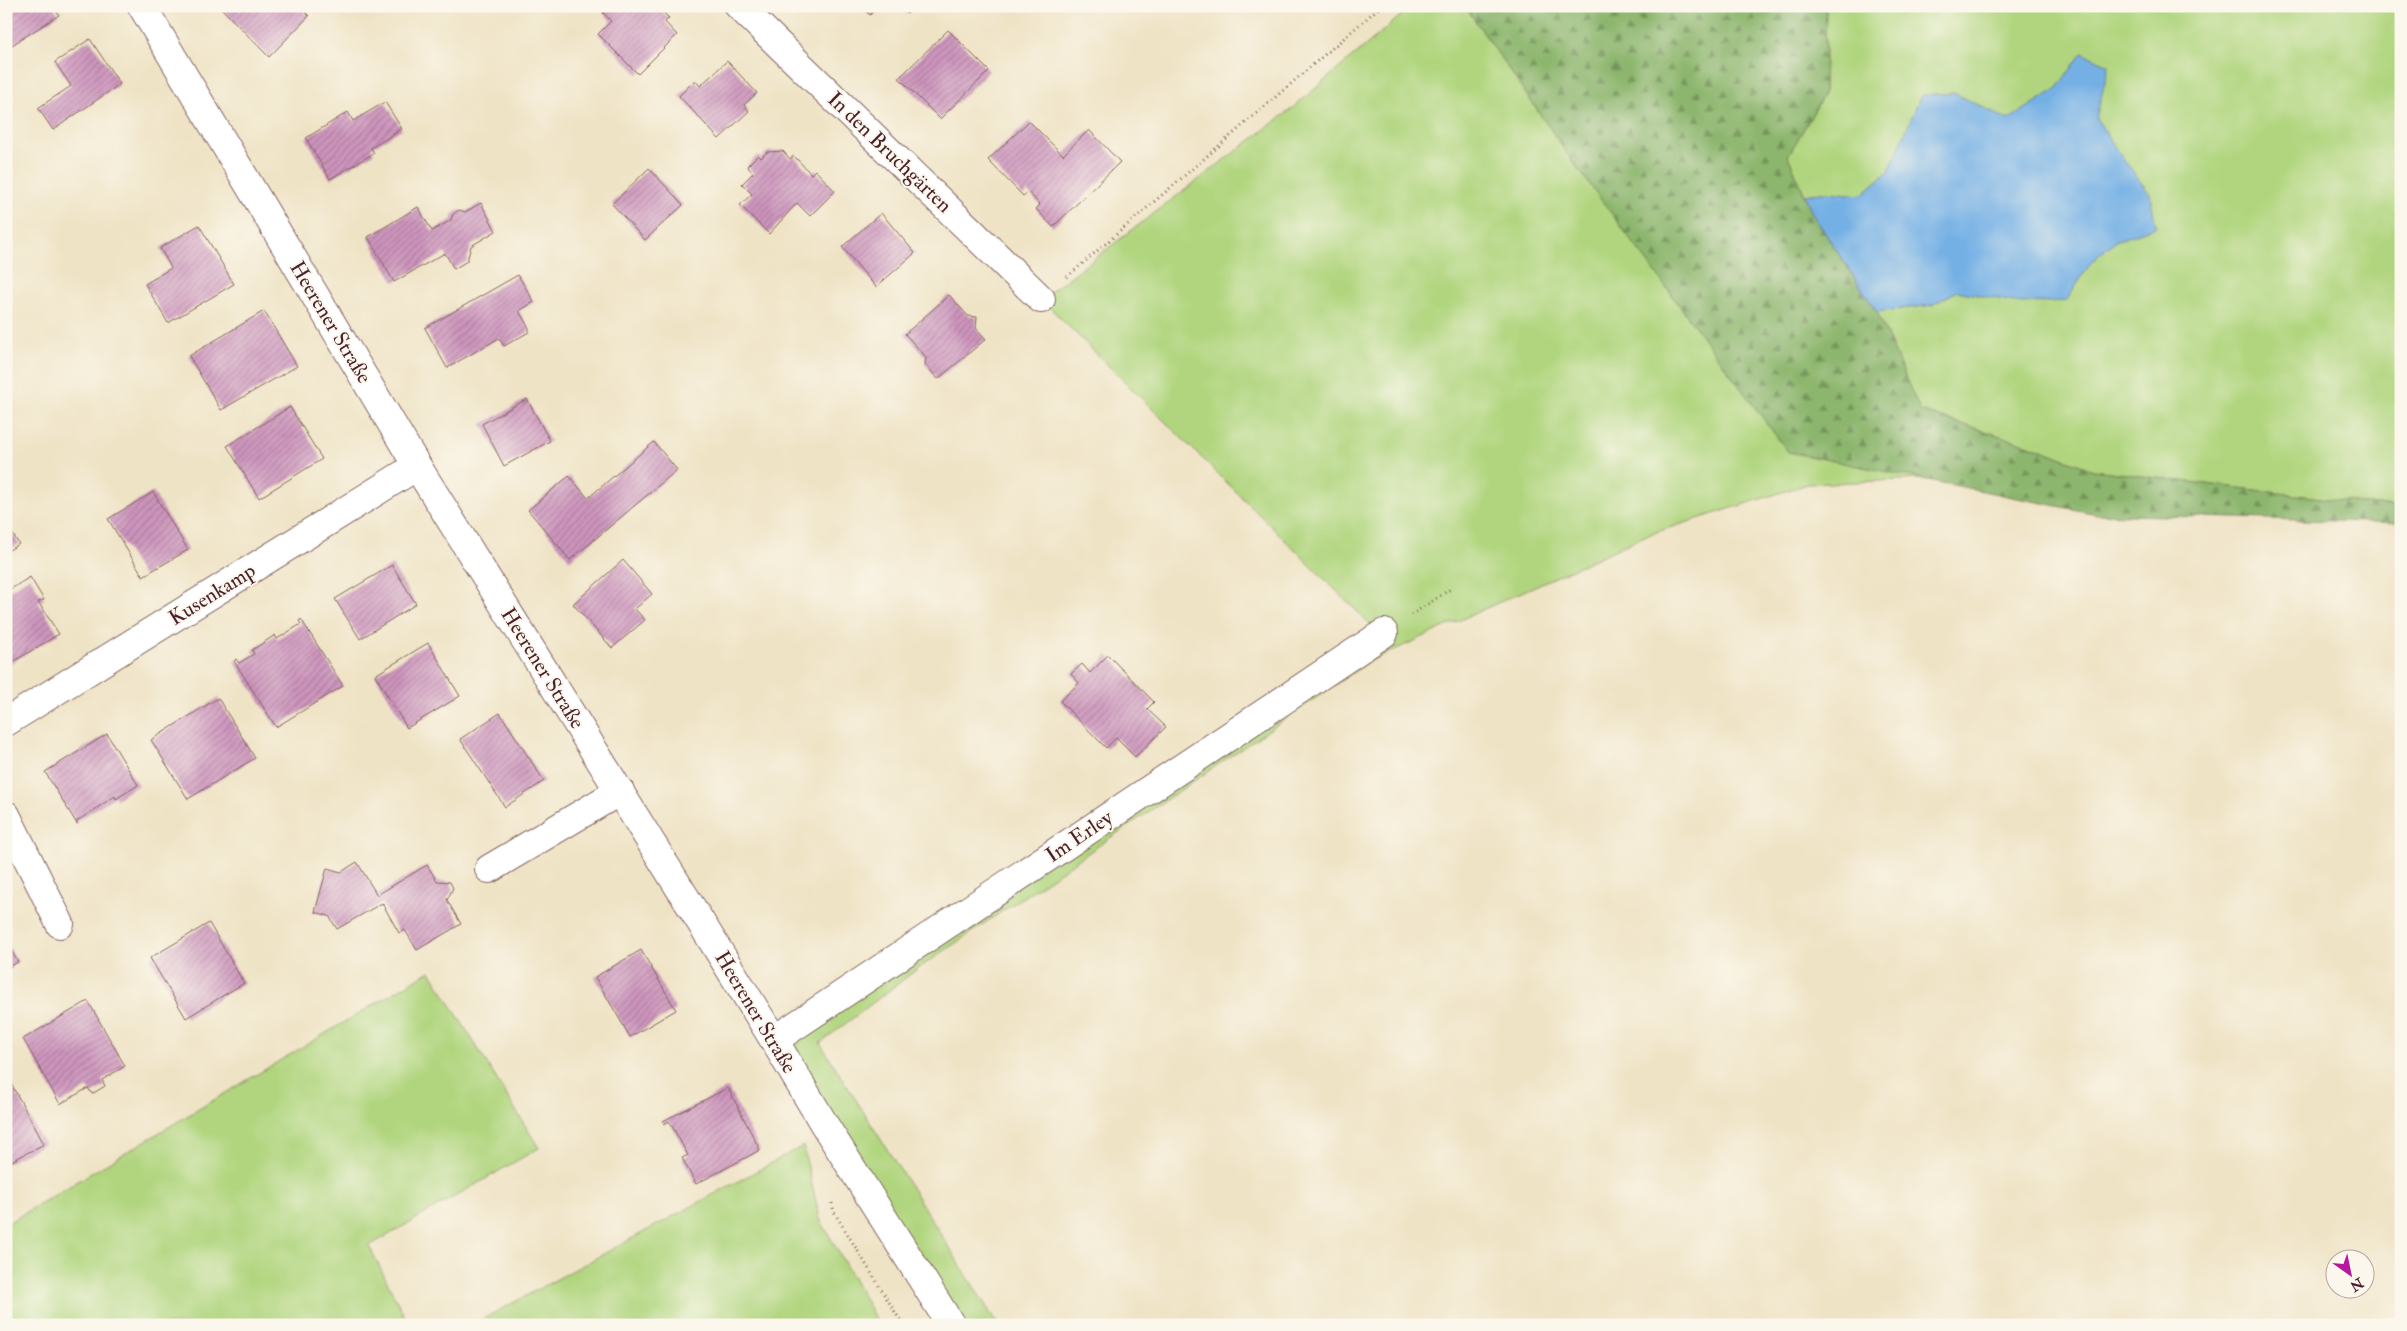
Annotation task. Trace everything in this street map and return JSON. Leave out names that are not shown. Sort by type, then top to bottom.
[{"type":"street","name":"Heerener Straße","points":[[142,6],[417,466],[774,1040],[824,1124],[951,1325]]},
{"type":"street","name":"In den Bruchgärten","points":[[739,6],[1042,299]]},
{"type":"street","name":"Kusenkamp","points":[[6,722],[417,466]]},
{"type":"street","name":"Im Erley","points":[[774,1040],[1384,633]]},
{"type":"street","points":[[489,870],[620,792]]},
{"type":"street","points":[[6,815],[60,924]]},
{"type":"path","points":[[1042,299],[1381,6]]},
{"type":"path","points":[[1384,633],[1452,588]]},
{"type":"green space","points":[[1412,6],[1465,6],[1571,159],[1788,451],[1925,479],[1808,484],[1647,535],[1370,661],[916,970],[820,1043],[998,1325],[953,1325],[774,1040],[1381,635],[1041,299],[1289,111]]},
{"type":"green space","points":[[1465,6],[1826,6],[1824,94],[1788,156],[1812,213],[1877,312],[1920,411],[2029,445],[2093,470],[2401,508],[2401,523],[2097,514],[1788,452],[1571,159]]},
{"type":"green space","points":[[1826,6],[2401,6],[2401,508],[2093,470],[2029,445],[1920,411],[1877,312],[1932,305],[1957,291],[2020,303],[2066,301],[2092,261],[2115,241],[2156,227],[2121,156],[2096,118],[2108,65],[2082,53],[2058,88],[2008,120],[1954,93],[1922,95],[1889,171],[1861,195],[1828,192],[1805,195],[1788,156],[1824,94]]},
{"type":"green space","points":[[430,971],[539,1148],[369,1246],[409,1325],[6,1325],[6,1224]]},
{"type":"green space","points":[[803,1146],[820,1219],[879,1325],[472,1325]]},
{"type":"water","points":[[2082,53],[2109,65],[2096,118],[2121,156],[2150,194],[2156,227],[2115,241],[2092,261],[2066,301],[2020,303],[1957,291],[1932,305],[1877,312],[1812,213],[1805,195],[1828,192],[1861,195],[1889,171],[1921,95],[1954,93],[2008,120],[2058,88]]},
{"type":"building","points":[[6,6],[53,6],[59,15],[12,45],[6,37]]},
{"type":"building","points":[[219,6],[299,6],[309,16],[269,57]]},
{"type":"building","points":[[610,6],[640,6],[643,9],[646,6],[657,6],[669,18],[665,22],[677,35],[638,74],[598,34],[611,21],[603,13]]},
{"type":"building","points":[[861,6],[878,6],[870,15]]},
{"type":"building","points":[[899,6],[915,6],[907,14]]},
{"type":"building","points":[[948,30],[989,71],[940,119],[899,78]]},
{"type":"building","points":[[90,39],[120,84],[53,130],[38,108],[71,86],[55,62]]},
{"type":"building","points":[[727,61],[757,93],[744,105],[749,111],[719,139],[679,96],[695,80],[700,86]]},
{"type":"building","points":[[385,102],[402,129],[371,148],[374,153],[330,179],[306,138],[348,112],[353,121]]},
{"type":"building","points":[[1029,121],[1063,155],[1089,130],[1120,162],[1053,227],[1036,209],[1040,205],[1028,192],[1023,196],[988,160]]},
{"type":"building","points":[[783,151],[790,159],[794,156],[811,174],[815,170],[835,191],[810,216],[797,203],[769,234],[740,205],[752,194],[742,184],[753,173],[747,166],[758,155],[761,158],[767,152]]},
{"type":"building","points":[[649,168],[683,205],[645,240],[612,204]]},
{"type":"building","points":[[481,203],[496,231],[471,246],[467,261],[454,269],[445,253],[394,282],[368,237],[418,207],[432,231],[451,220],[453,214],[459,210],[465,212]]},
{"type":"building","points":[[881,213],[915,253],[876,287],[842,247]]},
{"type":"building","points":[[199,225],[234,284],[168,323],[145,284],[171,268],[160,248]]},
{"type":"building","points":[[518,275],[534,302],[519,311],[529,328],[529,332],[504,346],[499,338],[447,368],[425,328]]},
{"type":"building","points":[[949,295],[968,316],[977,317],[976,328],[986,339],[938,379],[925,364],[926,357],[905,334]]},
{"type":"building","points":[[264,311],[297,366],[221,410],[189,356]]},
{"type":"building","points":[[527,399],[550,441],[504,466],[482,424]]},
{"type":"building","points":[[290,407],[322,459],[259,498],[227,446]]},
{"type":"building","points":[[654,442],[677,470],[570,560],[528,510],[569,476],[588,498]]},
{"type":"building","points":[[153,492],[188,550],[143,576],[108,519]]},
{"type":"building","points":[[6,524],[19,544],[6,552]]},
{"type":"building","points":[[623,560],[652,594],[635,609],[645,620],[612,648],[573,604]]},
{"type":"building","points":[[392,565],[416,604],[360,639],[335,599]]},
{"type":"building","points":[[30,577],[44,600],[38,602],[59,634],[6,666],[6,592]]},
{"type":"building","points":[[301,619],[343,686],[276,727],[234,661],[236,659],[239,663],[254,654],[252,650],[275,635],[277,639],[301,624],[299,621]]},
{"type":"building","points":[[428,643],[460,696],[407,728],[375,675]]},
{"type":"building","points":[[1108,655],[1154,702],[1147,709],[1166,727],[1135,757],[1116,738],[1106,748],[1060,701],[1079,683],[1071,674],[1082,664],[1090,673]]},
{"type":"building","points":[[218,698],[255,758],[188,799],[151,740]]},
{"type":"building","points":[[500,713],[544,781],[505,807],[460,739]]},
{"type":"building","points":[[107,734],[138,785],[116,799],[115,796],[77,821],[77,824],[45,772]]},
{"type":"building","points":[[357,862],[377,895],[427,865],[437,881],[450,882],[453,888],[447,900],[461,924],[417,950],[405,930],[399,933],[382,903],[337,929],[329,916],[315,912],[327,868],[341,872]]},
{"type":"building","points":[[209,923],[244,983],[186,1018],[150,958]]},
{"type":"building","points":[[6,942],[18,962],[6,969]]},
{"type":"building","points":[[641,950],[676,1010],[630,1037],[595,977]]},
{"type":"building","points":[[88,1001],[125,1066],[102,1080],[105,1086],[92,1094],[88,1088],[60,1104],[23,1039]]},
{"type":"building","points":[[8,1078],[44,1144],[6,1164],[6,1079]]},
{"type":"building","points":[[728,1088],[760,1150],[696,1184],[682,1158],[688,1155],[669,1121],[664,1124],[663,1121]]}]
